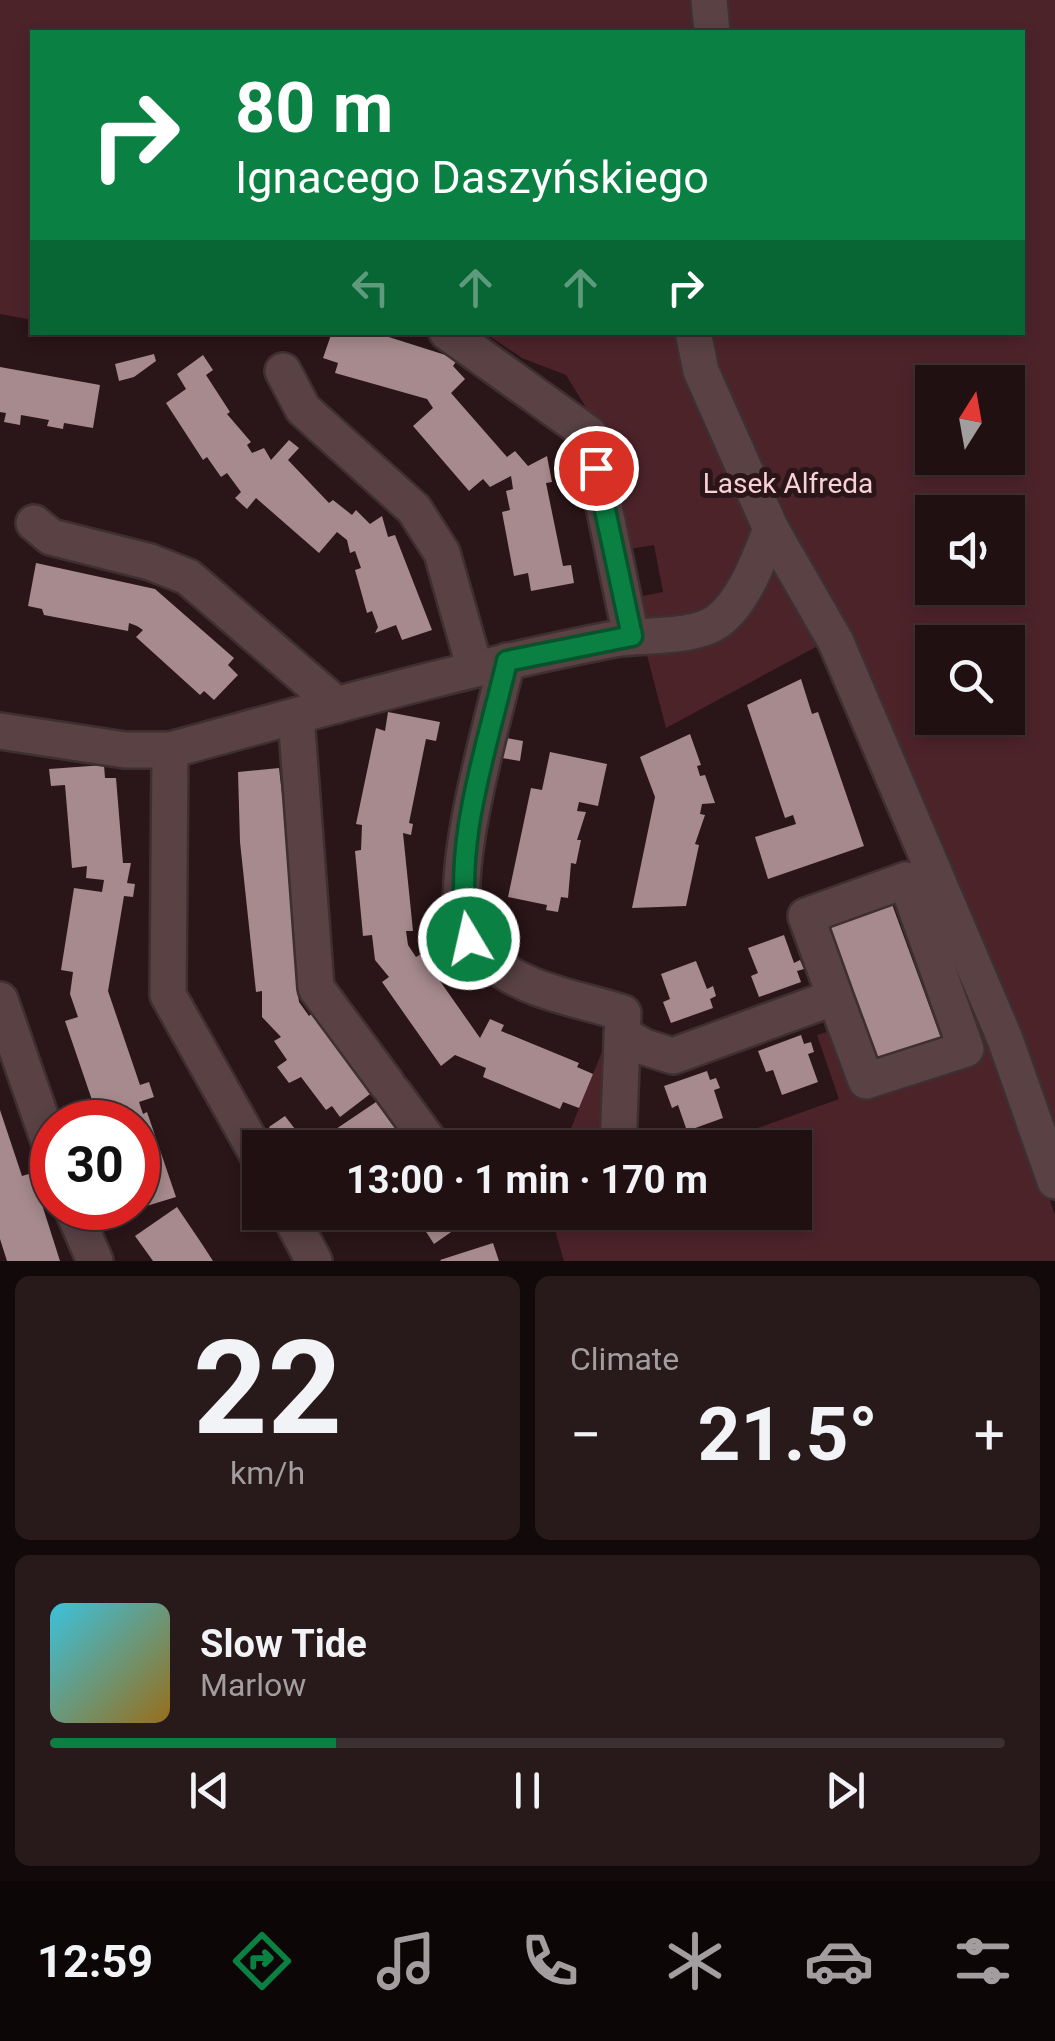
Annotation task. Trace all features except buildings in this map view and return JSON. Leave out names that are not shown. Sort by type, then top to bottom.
[{"type":"street","points":[[709,0],[712,30]]},
{"type":"street","points":[[450,335],[589,434],[632,636]]},
{"type":"street","points":[[694,335],[700,371],[770,529],[836,642],[919,876],[966,1049],[866,1081],[806,916],[919,876]]},
{"type":"street","points":[[283,372],[304,409],[414,509],[442,553],[491,665],[464,851],[461,895],[469,939],[496,966],[530,984],[622,1013],[619,1130]]},
{"type":"street","points":[[34,523],[50,537],[150,562],[188,577],[337,705]]},
{"type":"street","points":[[0,731],[125,750],[170,750],[491,665],[632,636],[706,628],[721,620],[744,588],[770,529]]},
{"type":"street","points":[[296,716],[316,988],[421,1130]]},
{"type":"street","points":[[170,750],[168,995],[244,1130]]},
{"type":"street","points":[[919,876],[1006,1040],[1055,1180]]},
{"type":"street","points":[[622,1034],[644,1047],[673,1056],[835,996]]},
{"type":"street","points":[[0,1000],[35,1100]]},
{"type":"street","points":[[82,1230],[95,1261]]},
{"type":"street","points":[[298,1230],[314,1261]]},
{"type":"green space","name":"Lasek Alfreda","points":[[0,0],[1055,0],[1055,1163],[825,642],[666,728],[632,598],[663,592],[654,545],[623,550],[598,427],[566,375],[522,358],[488,335],[1025,335],[1025,30],[30,30],[30,320],[0,314]]},
{"type":"green space","points":[[612,1027],[611,1130],[570,1130]]},
{"type":"green space","points":[[837,1029],[860,1092],[997,1043],[1055,1215],[1055,1261],[564,1261],[555,1230],[812,1230],[812,1130],[752,1130],[839,1099],[817,1035]]},
{"type":"route","points":[[469,939],[461,895],[464,851],[507,661],[632,636],[596,468]]}]
